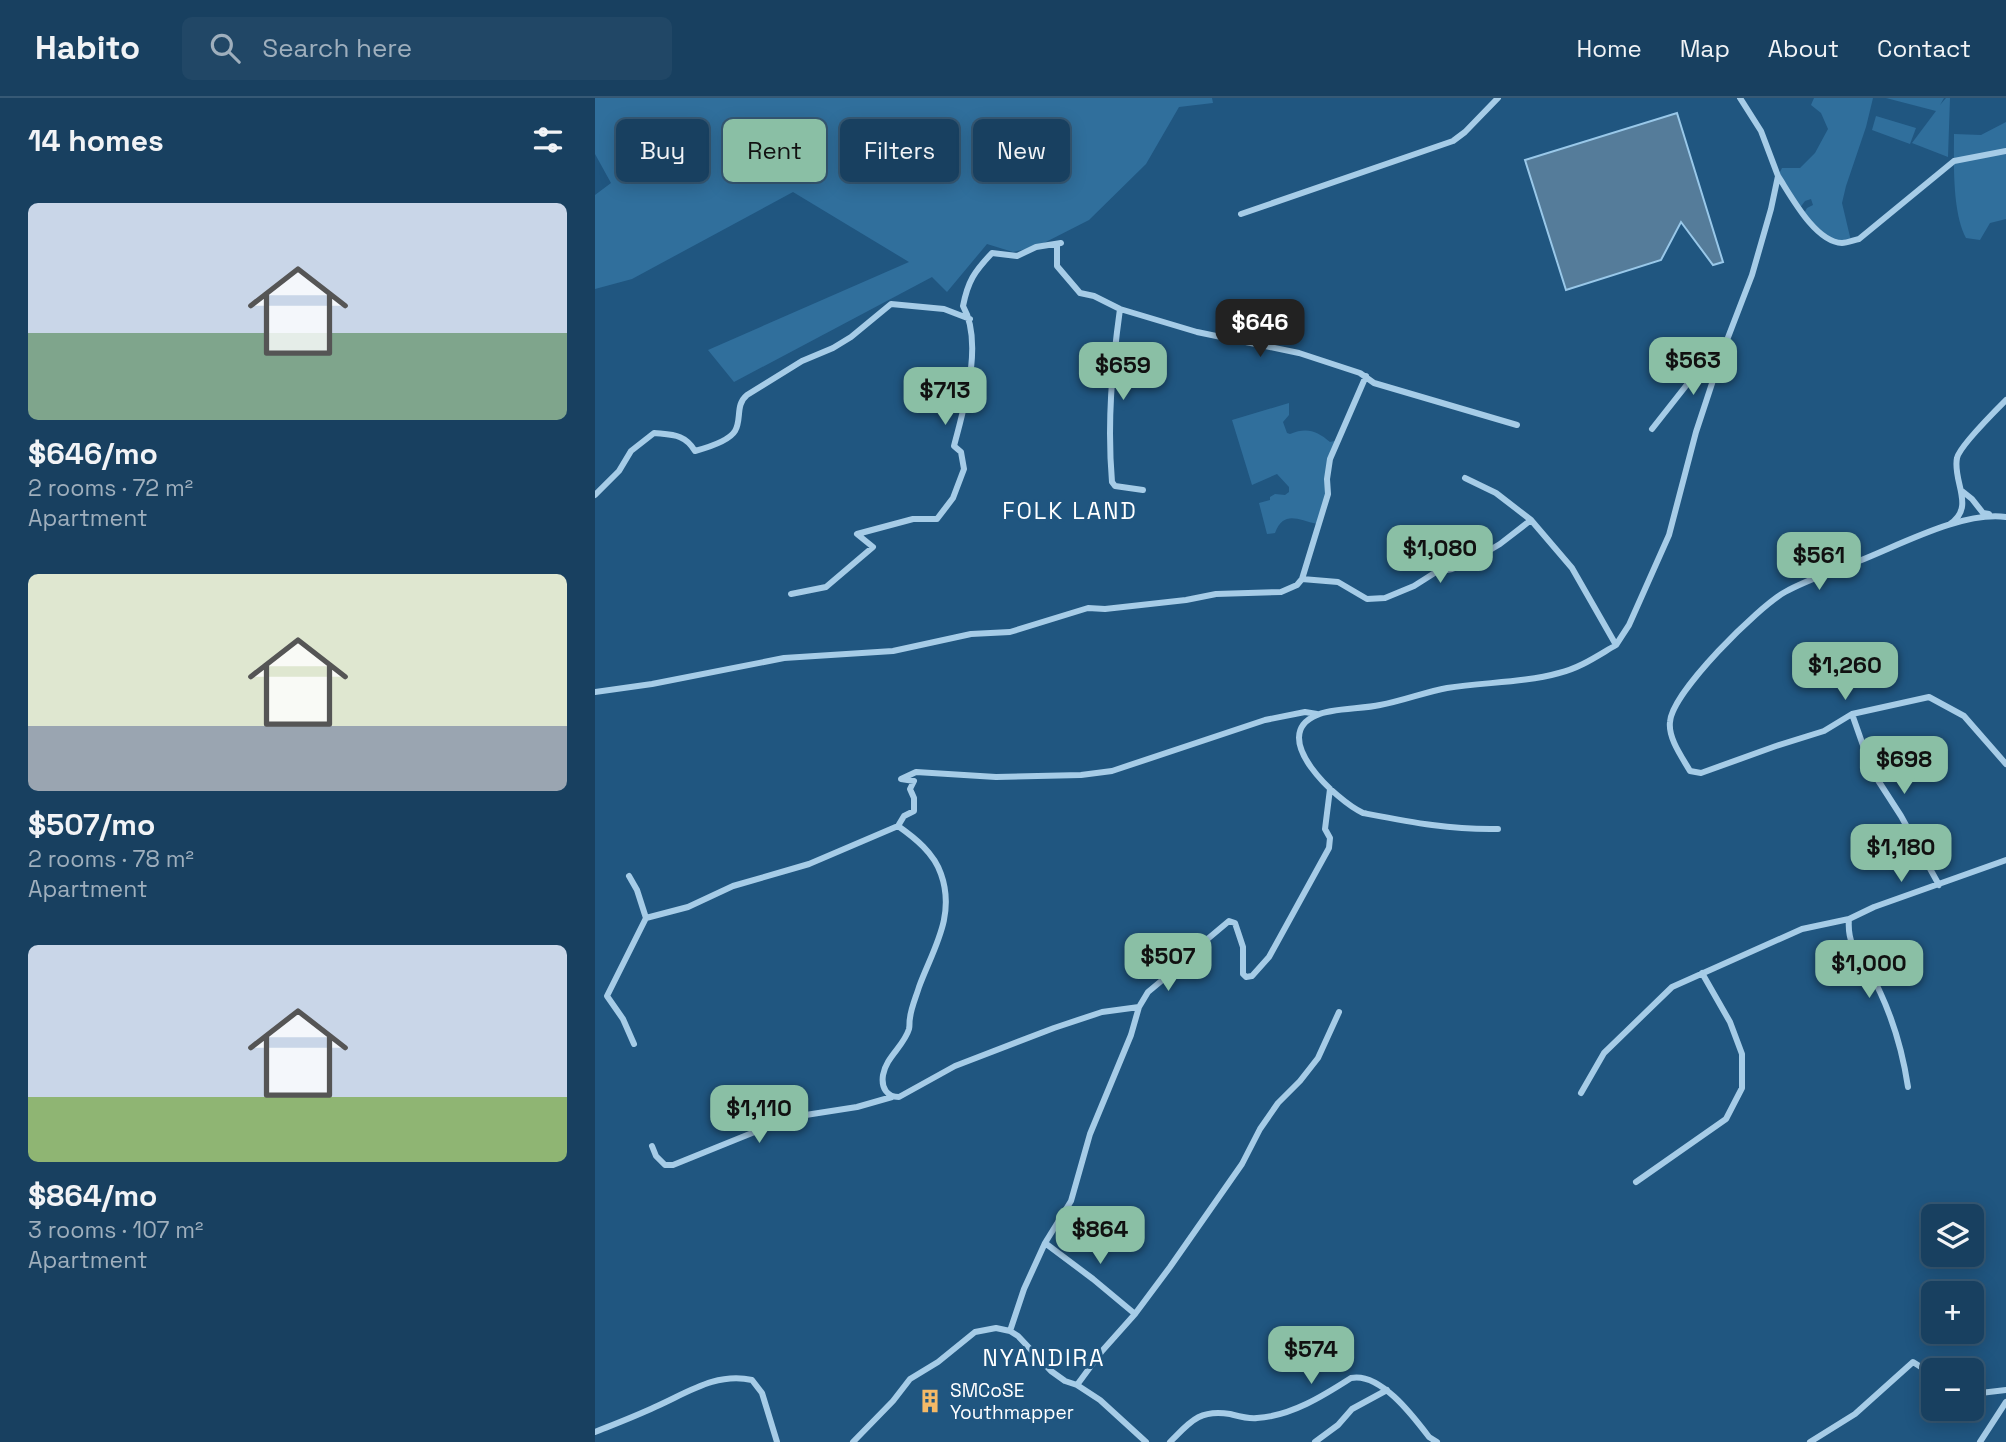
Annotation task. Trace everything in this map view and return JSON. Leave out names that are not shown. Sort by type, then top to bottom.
[{"type":"street","points":[[1241,214],[1453,141],[1499,98]]},
{"type":"street","points":[[1740,98],[1761,131],[1778,176],[1803,215],[1823,234],[1843,243],[1859,239],[1954,161],[2006,151]]},
{"type":"street","points":[[646,918],[688,907],[733,886],[809,864],[898,826],[904,816],[914,811],[914,798],[910,789],[914,782],[901,779],[916,772],[996,777],[1081,775],[1112,771],[1265,720],[1305,712],[1317,714],[1409,700],[1443,689],[1557,674],[1581,666],[1616,645],[1629,625],[1669,536],[1696,432],[1752,275],[1778,176]]},
{"type":"street","points":[[790,594],[826,587],[873,547],[857,534],[913,519],[937,519],[953,498],[964,469],[961,452],[954,446],[969,384],[970,319],[963,306],[968,284],[992,253],[1017,256],[1036,247],[1059,244],[1057,266],[1069,282],[1080,293],[1094,296],[1120,309],[1197,332],[1299,353],[1366,376],[1374,383],[1517,425]]},
{"type":"street","points":[[595,495],[619,471],[631,451],[654,433],[674,435],[689,441],[695,451],[729,437],[736,431],[741,400],[747,395],[802,361],[851,337],[891,304],[944,309],[970,319]]},
{"type":"street","points":[[1120,309],[1110,402],[1112,482],[1115,486],[1143,490]]},
{"type":"street","points":[[1652,429],[1700,368],[1722,353]]},
{"type":"street","points":[[595,692],[652,684],[757,662],[893,651],[971,634],[1010,632],[1088,608],[1105,609],[1216,594],[1282,592],[1302,579],[1328,494],[1330,458],[1366,376]]},
{"type":"street","points":[[1946,527],[1958,519],[1963,506],[1956,465],[1960,450],[2006,400]]},
{"type":"street","points":[[1465,478],[1496,493],[1531,520],[1572,568],[1616,645]]},
{"type":"street","points":[[1962,491],[1983,513],[2006,517]]},
{"type":"street","points":[[1994,515],[1946,527],[1784,592],[1738,632],[1681,693],[1669,721],[1675,742],[1690,771],[1701,773],[1824,731],[1852,714],[1929,697],[1964,716],[2006,764]]},
{"type":"street","points":[[1302,579],[1338,582],[1367,599],[1385,598],[1414,586],[1436,572],[1468,563],[1500,544],[1531,520]]},
{"type":"street","points":[[1317,714],[1304,724],[1299,734],[1300,750],[1304,759],[1338,799],[1363,813],[1457,830],[1498,829]]},
{"type":"street","points":[[1852,714],[1872,771],[1901,816],[1939,885]]},
{"type":"street","points":[[1010,1331],[1024,1289],[1045,1243],[1071,1202],[1090,1133],[1131,1035],[1139,1007],[1148,992],[1229,921],[1235,923],[1243,947],[1244,976],[1252,976],[1269,957],[1329,848],[1331,842],[1325,829],[1330,789]]},
{"type":"street","points":[[892,1097],[883,1086],[882,1076],[909,1029],[910,1016],[920,986],[943,931],[946,906],[940,872],[931,855],[898,826]]},
{"type":"street","points":[[1581,1093],[1604,1053],[1672,987],[1802,929],[1849,919],[1874,907],[2006,860]]},
{"type":"street","points":[[629,876],[637,890],[646,918],[607,996],[623,1019],[634,1044]]},
{"type":"street","points":[[1849,919],[1850,943],[1881,993],[1904,1060],[1907,1087]]},
{"type":"street","points":[[1636,1182],[1726,1119],[1742,1088],[1742,1054],[1730,1023],[1702,973]]},
{"type":"street","points":[[652,1146],[656,1156],[665,1165],[674,1165],[781,1119],[857,1107],[909,1093],[955,1066],[1054,1028],[1103,1012],[1139,1007]]},
{"type":"street","points":[[1077,1385],[1102,1351],[1135,1314],[1242,1164],[1260,1129],[1278,1103],[1318,1058],[1339,1012]]},
{"type":"street","points":[[1045,1243],[1135,1314]]},
{"type":"street","points":[[853,1442],[893,1401],[910,1379],[938,1362],[966,1337],[983,1329],[996,1328],[1018,1336],[1051,1371],[1065,1381],[1077,1385],[1117,1414],[1146,1442]]},
{"type":"street","points":[[1810,1442],[1855,1414],[1913,1362],[1921,1366]]},
{"type":"street","points":[[1170,1442],[1201,1415],[1216,1412],[1255,1419],[1277,1415],[1320,1397],[1359,1376],[1368,1378],[1387,1391],[1429,1437],[1437,1442]]},
{"type":"street","points":[[595,1432],[690,1389],[720,1378],[741,1377],[752,1380],[762,1393],[778,1442]]},
{"type":"street","points":[[1984,1393],[2006,1390]]},
{"type":"street","points":[[1315,1442],[1338,1425],[1352,1409],[1387,1391]]},
{"type":"street","points":[[1980,1442],[2006,1402]]},
{"type":"shaded area","points":[[595,98],[1212,98],[1213,103],[1179,107],[1146,164],[1089,220],[1036,247],[1013,252],[987,244],[947,292],[932,277],[734,382],[708,350],[909,262],[793,192],[632,279],[595,289],[595,195],[611,183],[595,154]]},
{"type":"shaded area","points":[[1814,98],[1873,98],[1842,203],[1851,241],[1833,240],[1803,215],[1807,208],[1813,205],[1811,199],[1805,201],[1799,209],[1778,176],[1782,168],[1800,168],[1815,153],[1828,129],[1821,113],[1811,105]]},
{"type":"shaded area","points":[[1886,98],[1944,98],[1940,105],[1946,98],[1950,98],[1948,157],[1912,143],[1936,111]]},
{"type":"shaded area","points":[[1677,113],[1723,262],[1713,265],[1681,222],[1661,260],[1566,290],[1525,160]]},
{"type":"shaded area","points":[[1876,116],[1916,128],[1910,144],[1872,130]]},
{"type":"shaded area","points":[[2006,122],[2006,219],[1990,223],[1980,240],[1966,238],[1956,201],[1954,134],[1981,135]]},
{"type":"shaded area","points":[[1289,403],[1289,415],[1283,422],[1287,433],[1307,431],[1321,435],[1330,442],[1339,440],[1330,459],[1328,494],[1317,524],[1287,519],[1275,533],[1267,534],[1259,503],[1270,500],[1275,494],[1285,495],[1289,492],[1289,487],[1277,474],[1252,485],[1232,420]]},
{"type":"place","name":"SMCoSE Youthmapper","points":[[930,1401]]},
{"type":"district","name":"FOLK LAND","points":[[1070,511]]},
{"type":"district","name":"NYANDIRA","points":[[1044,1358]]}]
